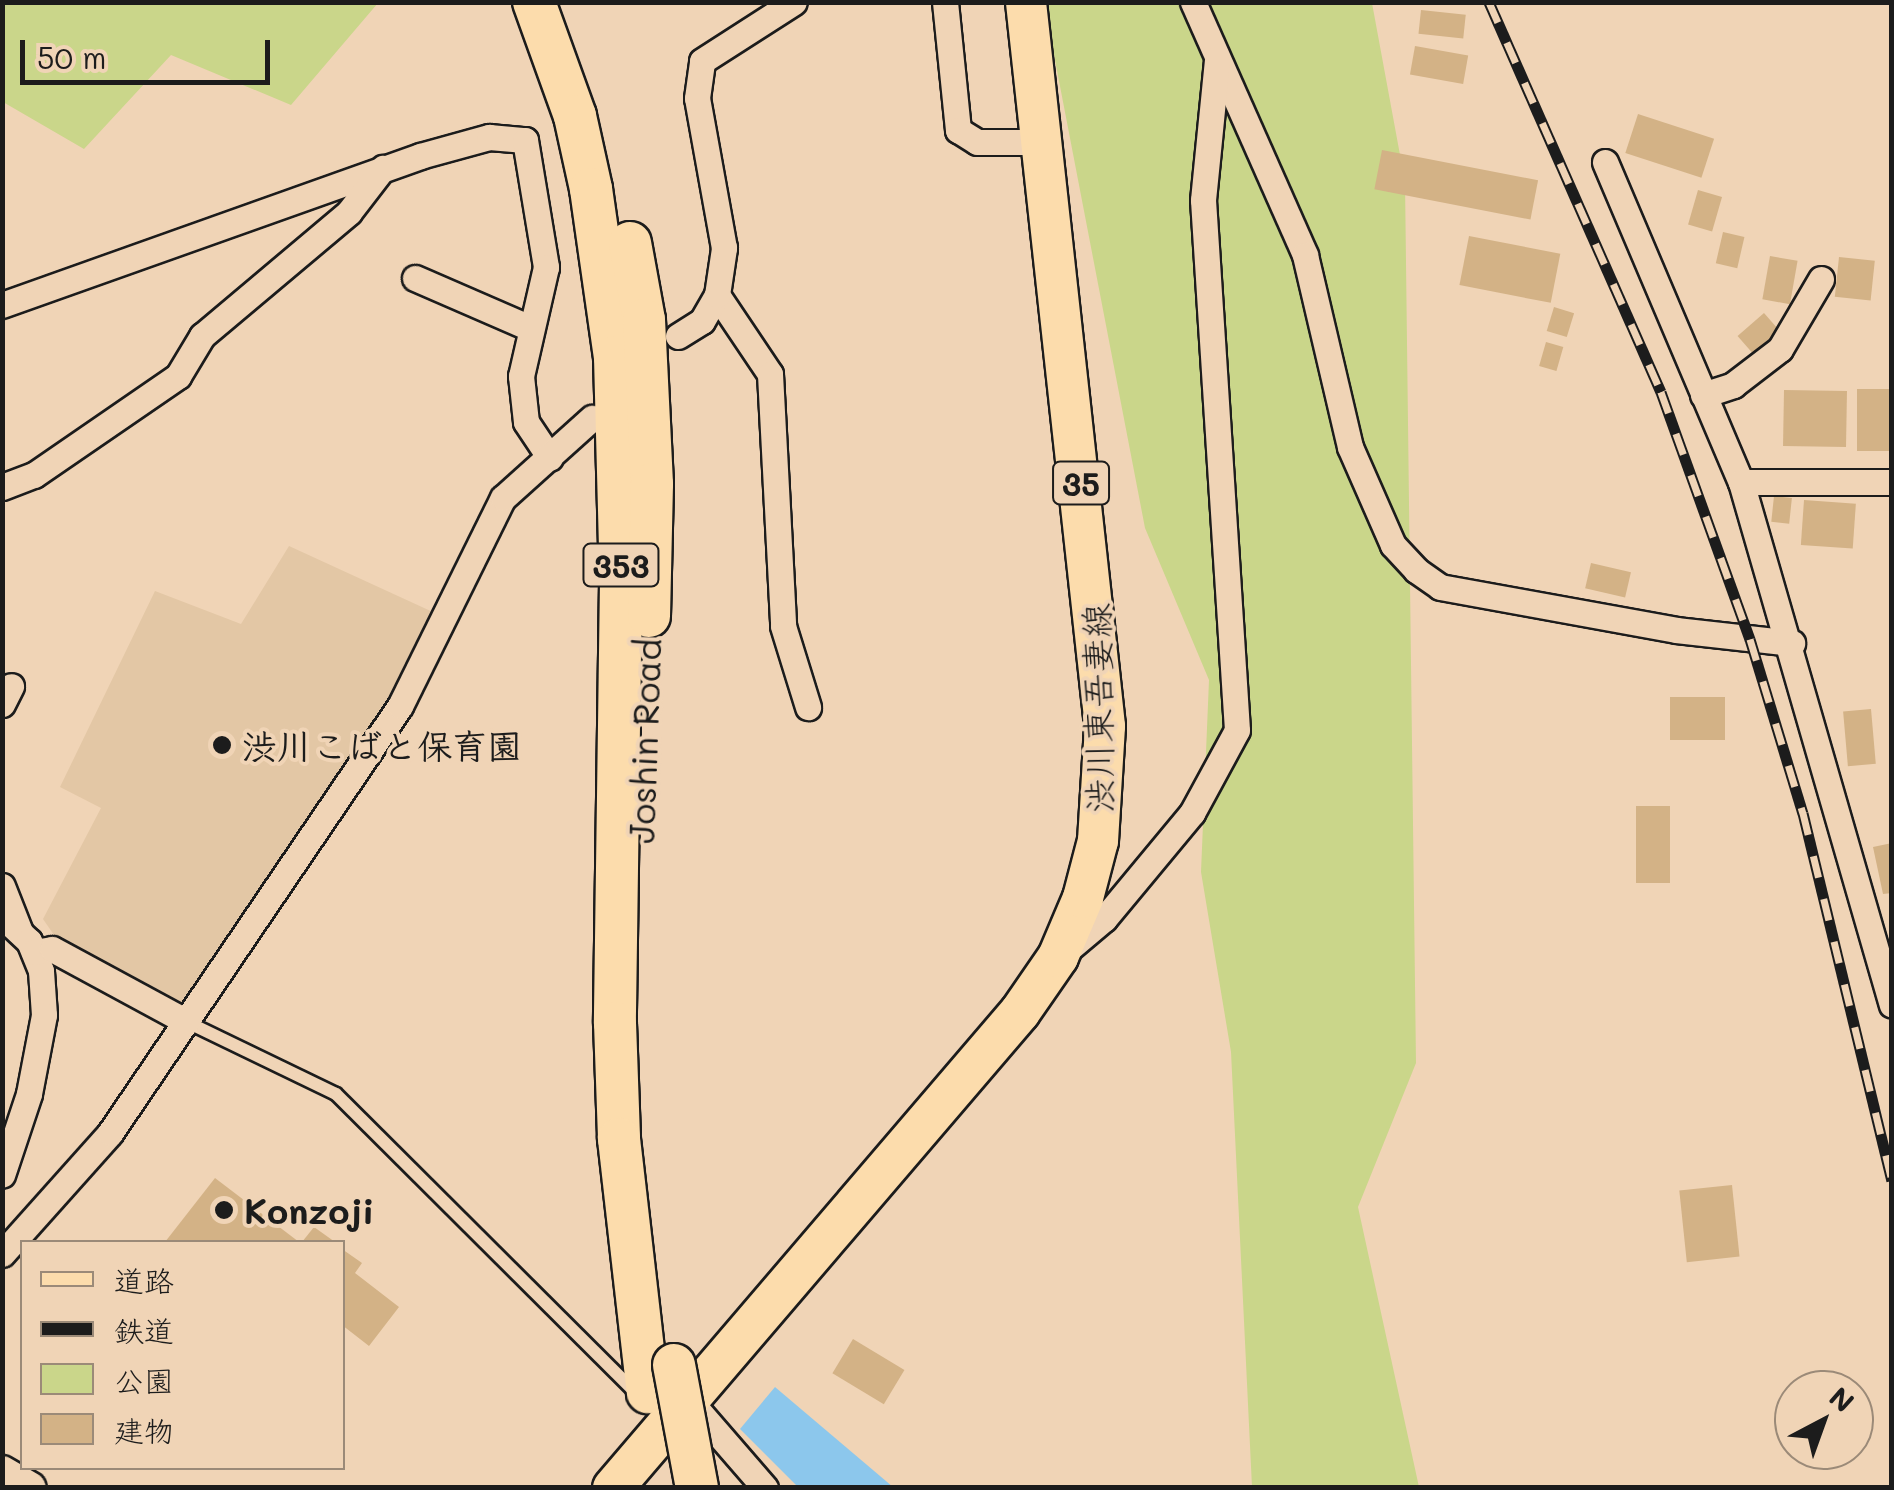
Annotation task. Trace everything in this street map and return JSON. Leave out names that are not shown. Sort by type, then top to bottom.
[{"type":"highway","name":"Joshin Road","points":[[534,2],[574,116],[592,189],[615,357],[632,1136],[648,1392],[669,1488]]},
{"type":"highway","name":"Joshin Road","points":[[563,2],[616,166],[644,320],[652,484],[632,1136],[697,1488]]},
{"type":"main road","name":"渋川東吾妻線","points":[[613,1488],[862,1203],[1058,957],[1098,841],[1105,726],[1095,595],[1039,142],[1026,2]]},
{"type":"street","points":[[678,336],[702,321],[717,294],[724,248],[697,98],[702,61],[794,2]]},
{"type":"street","points":[[945,2],[958,130],[976,142],[1039,142]]},
{"type":"street","points":[[1194,2],[1304,255],[1350,447],[1393,546],[1440,587],[1676,630],[1792,643]]},
{"type":"street","points":[[1058,957],[1104,919],[1192,813],[1237,730],[1203,200],[1218,57]]},
{"type":"street","points":[[2,305],[383,168],[489,137],[525,140],[546,266],[521,376],[526,422],[550,458]]},
{"type":"street","points":[[1605,162],[1741,482],[1792,643],[1892,1005]]},
{"type":"street","points":[[2,487],[34,475],[178,376],[202,336],[349,212],[383,168]]},
{"type":"street","points":[[415,278],[530,328]]},
{"type":"street","points":[[1703,395],[1732,385],[1780,350],[1821,280]]},
{"type":"street","points":[[717,294],[770,374],[783,626],[808,707]]},
{"type":"street","points":[[2,1254],[110,1133],[400,706],[504,498],[592,418]]},
{"type":"street","points":[[1741,482],[1892,482]]},
{"type":"street","points":[[2,886],[44,1015],[29,1094],[2,1175]]},
{"type":"street","points":[[19,933],[187,1022]]},
{"type":"street","points":[[677,1411],[765,1488]]},
{"type":"street","points":[[2,1472],[30,1488]]},
{"type":"lane","points":[[187,1022],[336,1094],[677,1411]]},
{"type":"shaded area","name":"渋川こばと保育園","points":[[289,546],[435,613],[393,703],[190,1001],[179,1005],[54,935],[43,919],[101,808],[60,787],[155,591],[241,624]]},
{"type":"green space","points":[[2,3],[378,3],[291,105],[171,55],[84,149],[3,102]]},
{"type":"green space","points":[[1044,3],[1372,3],[1405,182],[1416,1063],[1358,1207],[1419,1487],[1252,1487],[1231,1052],[1201,872],[1209,680],[1145,528]]},
{"type":"water","points":[[775,1387],[893,1487],[798,1487],[740,1429]]},
{"type":"building","points":[[1421,10],[1466,15],[1463,39],[1418,34]]},
{"type":"building","points":[[1415,46],[1468,55],[1463,84],[1410,75]]},
{"type":"building","points":[[1638,114],[1714,139],[1701,178],[1625,153]]},
{"type":"building","points":[[1382,150],[1538,180],[1530,220],[1374,189]]},
{"type":"building","points":[[1698,190],[1722,197],[1712,231],[1688,225]]},
{"type":"building","points":[[1723,232],[1744,237],[1737,268],[1716,263]]},
{"type":"building","points":[[1469,236],[1560,254],[1551,303],[1459,285]]},
{"type":"building","points":[[1770,256],[1798,261],[1790,304],[1762,299]]},
{"type":"building","points":[[1839,257],[1875,261],[1871,301],[1835,297]]},
{"type":"building","points":[[1554,307],[1574,313],[1567,337],[1547,331]]},
{"type":"building","points":[[1764,313],[1779,330],[1753,353],[1738,336]]},
{"type":"building","points":[[1546,342],[1563,347],[1556,371],[1539,366]]},
{"type":"building","points":[[1857,389],[1892,389],[1892,451],[1857,451]]},
{"type":"building","points":[[1784,390],[1847,391],[1846,447],[1783,446]]},
{"type":"building","points":[[1774,496],[1792,498],[1789,524],[1771,522]]},
{"type":"building","points":[[1804,500],[1856,504],[1853,549],[1801,545]]},
{"type":"building","points":[[1591,563],[1631,572],[1625,598],[1585,588]]},
{"type":"building","points":[[1670,697],[1725,697],[1725,740],[1670,740]]},
{"type":"building","points":[[1871,709],[1876,764],[1848,766],[1843,711]]},
{"type":"building","points":[[1636,806],[1670,806],[1670,883],[1636,883]]},
{"type":"building","points":[[1892,843],[1892,893],[1883,894],[1873,847]]},
{"type":"building","name":"Konzoji","points":[[215,1178],[296,1240],[167,1240]]},
{"type":"building","points":[[1732,1185],[1740,1257],[1687,1262],[1679,1191]]},
{"type":"building","name":"Konzoji","points":[[314,1227],[332,1240],[304,1240]]},
{"type":"building","name":"Konzoji","points":[[345,1251],[362,1263],[355,1273],[399,1307],[369,1346],[345,1327]]},
{"type":"building","points":[[853,1339],[904,1370],[884,1404],[832,1373]]},
{"type":"railway","points":[[1489,2],[1661,392],[1750,639],[1803,813],[1892,1180]]},
{"type":"place","name":"渋川こばと保育園","points":[[222,745]]},
{"type":"place","name":"Konzoji","points":[[224,1210]]}]
